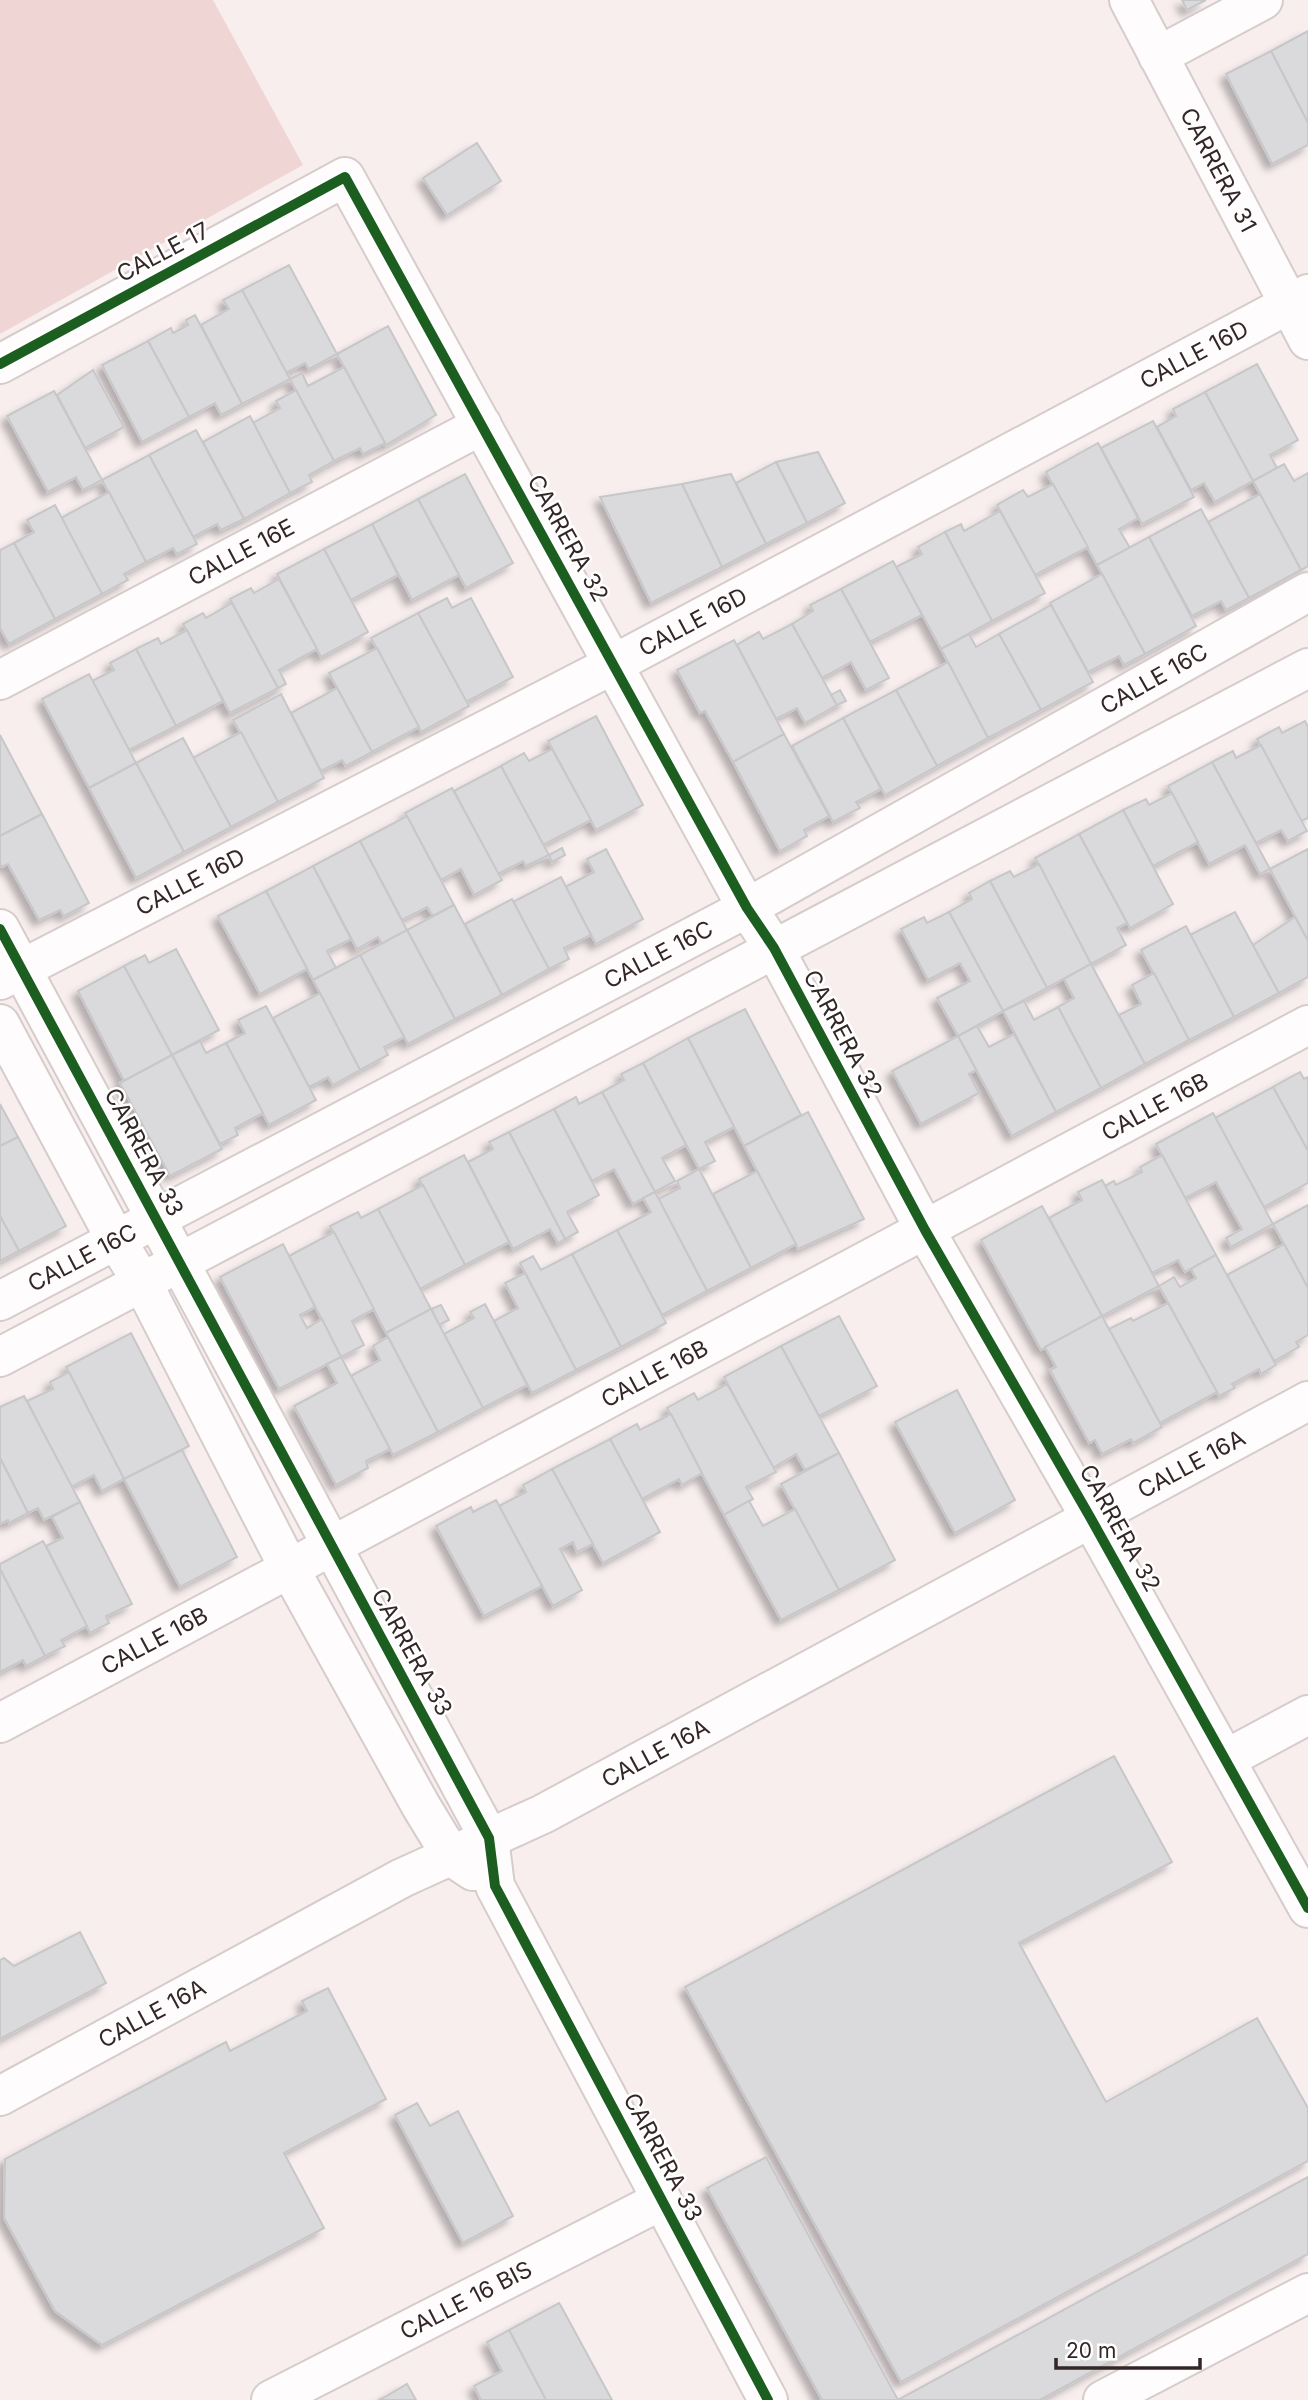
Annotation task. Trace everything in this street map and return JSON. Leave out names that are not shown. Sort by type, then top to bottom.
[{"type":"street","name":"CARRERA 31","points":[[1129,0],[1299,299],[1308,340]]},
{"type":"street","points":[[1158,55],[1263,0]]},
{"type":"street","name":"CALLE 17","points":[[0,364],[345,177]]},
{"type":"street","name":"CARRERA 32","points":[[345,177],[747,908],[774,948],[925,1230],[1090,1517],[1308,1908]]},
{"type":"street","name":"CALLE 16D","points":[[11,974],[614,664],[1299,299]]},
{"type":"street","name":"CALLE 16E","points":[[0,680],[482,425]]},
{"type":"street","name":"CALLE 16C","points":[[0,1301],[747,908],[1308,592]]},
{"type":"street","points":[[0,1357],[1308,668]]},
{"type":"street","name":"CARRERA 33","points":[[0,929],[11,974],[155,1220],[182,1261],[330,1546],[489,1838],[495,1886],[768,2400]]},
{"type":"street","name":"CARRERA 33","points":[[0,1024],[116,1240],[142,1282],[289,1568],[452,1857],[495,1886]]},
{"type":"street","name":"CALLE 16B","points":[[0,1723],[1308,1026]]},
{"type":"street","name":"CALLE 16A","points":[[0,2096],[390,1884],[543,1814],[1308,1401]]},
{"type":"street","points":[[1226,1759],[1308,1715]]},
{"type":"street","name":"CALLE 16 BIS","points":[[271,2400],[662,2200]]},
{"type":"street","points":[[1103,2400],[1308,2292]]},
{"type":"shaded area","points":[[0,0],[213,0],[303,165],[0,334]]},
{"type":"building","points":[[1182,0],[1206,0],[1187,10]]},
{"type":"building","points":[[1308,31],[1308,123],[1271,51]]},
{"type":"building","points":[[1271,51],[1308,123],[1308,145],[1272,164],[1226,74]]},
{"type":"building","points":[[477,143],[501,181],[447,215],[423,178]]},
{"type":"building","points":[[289,265],[337,354],[309,369],[305,363],[286,373],[242,290]]},
{"type":"building","points":[[242,290],[290,379],[242,404],[201,325],[229,309],[223,300]]},
{"type":"building","points":[[195,315],[242,404],[221,415],[215,403],[189,417],[148,341],[171,328],[173,333],[188,325],[186,320]]},
{"type":"building","points":[[388,326],[436,415],[386,445],[337,354]]},
{"type":"building","points":[[148,341],[189,417],[142,442],[102,365]]},
{"type":"building","points":[[1257,364],[1298,440],[1270,455],[1277,468],[1253,481],[1205,392]]},
{"type":"building","points":[[344,367],[385,443],[363,454],[360,448],[334,461],[290,379],[302,373],[308,386]]},
{"type":"building","points":[[93,370],[124,427],[85,448],[57,395]]},
{"type":"building","points":[[296,390],[334,461],[309,475],[312,482],[290,493],[253,423],[280,408],[276,401]]},
{"type":"building","points":[[54,391],[102,480],[83,490],[76,477],[48,492],[7,416]]},
{"type":"building","points":[[1205,392],[1253,481],[1215,502],[1204,483],[1191,490],[1157,427],[1176,416],[1173,409]]},
{"type":"building","points":[[250,416],[290,493],[244,519],[203,442]]},
{"type":"building","points":[[1153,421],[1194,497],[1142,524],[1101,448]]},
{"type":"building","points":[[196,430],[244,519],[221,530],[217,524],[193,537],[149,455]]},
{"type":"building","points":[[1098,443],[1138,518],[1119,529],[1130,548],[1097,565],[1046,472]]},
{"type":"building","points":[[818,452],[845,503],[807,523],[776,462]]},
{"type":"building","points":[[149,455],[197,544],[177,554],[173,548],[146,562],[102,480]]},
{"type":"building","points":[[776,462],[807,523],[766,544],[736,483]]},
{"type":"building","points":[[1284,464],[1294,481],[1308,473],[1308,566],[1301,570],[1253,481]]},
{"type":"building","points":[[465,474],[513,563],[466,588],[418,499]]},
{"type":"building","points":[[731,474],[766,544],[722,567],[682,484]]},
{"type":"building","points":[[682,484],[722,567],[651,603],[600,497]]},
{"type":"building","points":[[1053,484],[1088,547],[1035,575],[997,505],[1023,490],[1028,497]]},
{"type":"building","points":[[109,492],[146,562],[124,574],[128,580],[102,594],[61,518]]},
{"type":"building","points":[[1260,494],[1301,570],[1249,598],[1208,522]]},
{"type":"building","points":[[418,499],[459,575],[412,600],[372,524]]},
{"type":"building","points":[[55,505],[102,594],[55,619],[14,543],[34,532],[27,520]]},
{"type":"building","points":[[1201,509],[1249,598],[1226,610],[1221,601],[1192,616],[1149,537]]},
{"type":"building","points":[[1000,511],[1045,593],[992,621],[945,532],[961,524],[964,531]]},
{"type":"building","points":[[372,524],[398,575],[351,600],[324,549]]},
{"type":"building","points":[[945,532],[992,621],[941,649],[896,567],[922,554],[918,547]]},
{"type":"building","points":[[1149,537],[1196,626],[1145,654],[1097,565]]},
{"type":"building","points":[[14,543],[55,619],[9,644],[0,628],[0,550]]},
{"type":"building","points":[[324,549],[368,632],[321,657],[277,574]]},
{"type":"building","points":[[893,561],[922,615],[870,642],[841,589]]},
{"type":"building","points":[[1102,574],[1145,654],[1124,665],[1119,656],[1088,672],[1050,603]]},
{"type":"building","points":[[279,579],[317,649],[279,670],[286,684],[278,688],[230,599],[251,588],[254,593]]},
{"type":"building","points":[[841,589],[889,678],[866,690],[851,662],[822,678],[792,624],[813,611],[810,605]]},
{"type":"building","points":[[447,598],[452,608],[471,598],[513,677],[466,702],[418,613]]},
{"type":"building","points":[[232,603],[278,688],[230,713],[183,624],[203,613],[206,618]]},
{"type":"building","points":[[1051,605],[1093,682],[1041,710],[999,634]]},
{"type":"building","points":[[418,613],[469,706],[421,732],[371,638]]},
{"type":"building","points":[[792,624],[837,705],[805,723],[797,708],[776,719],[737,645],[759,632],[763,639]]},
{"type":"building","points":[[187,630],[223,701],[176,726],[136,649],[158,638],[161,644]]},
{"type":"building","points":[[969,634],[976,647],[999,634],[1041,710],[988,738],[941,649]]},
{"type":"building","points":[[734,640],[784,734],[733,762],[705,711],[700,713],[677,670]]},
{"type":"building","points":[[377,648],[419,727],[372,752],[329,673]]},
{"type":"building","points":[[136,649],[176,726],[129,750],[92,681],[114,670],[110,663]]},
{"type":"building","points":[[948,662],[988,738],[937,766],[896,690]]},
{"type":"building","points":[[89,674],[136,763],[89,788],[42,699]]},
{"type":"building","points":[[337,688],[372,752],[346,766],[342,760],[321,771],[291,713]]},
{"type":"building","points":[[840,690],[846,701],[837,705],[831,695]]},
{"type":"building","points":[[896,690],[937,766],[885,795],[843,718]]},
{"type":"building","points":[[281,694],[324,778],[278,802],[233,720]]},
{"type":"building","points":[[596,716],[643,805],[596,830],[548,741]]},
{"type":"building","points":[[843,718],[881,789],[856,802],[860,808],[833,822],[792,746]]},
{"type":"building","points":[[1305,721],[1308,727],[1308,818],[1301,821],[1257,739],[1279,727],[1282,733]]},
{"type":"building","points":[[241,732],[278,802],[231,827],[193,758]]},
{"type":"building","points":[[784,734],[829,816],[804,830],[807,836],[780,851],[733,762]]},
{"type":"building","points":[[0,735],[42,814],[0,836]]},
{"type":"building","points":[[183,738],[231,827],[184,852],[136,763]]},
{"type":"building","points":[[1261,745],[1307,831],[1288,841],[1281,830],[1256,843],[1212,762],[1233,751],[1236,758]]},
{"type":"building","points":[[552,749],[591,820],[543,845],[501,766],[524,753],[529,761]]},
{"type":"building","points":[[1212,762],[1270,869],[1260,874],[1245,845],[1209,864],[1168,786]]},
{"type":"building","points":[[136,763],[184,852],[136,878],[89,788]]},
{"type":"building","points":[[501,766],[549,855],[526,866],[523,861],[498,874],[454,791]]},
{"type":"building","points":[[452,788],[502,880],[474,895],[461,869],[441,880],[405,813]]},
{"type":"building","points":[[1172,793],[1198,842],[1153,866],[1123,810],[1146,799],[1149,805]]},
{"type":"building","points":[[1123,810],[1173,904],[1130,928],[1079,834]]},
{"type":"building","points":[[42,814],[89,903],[64,916],[60,910],[39,920],[8,864],[2,867],[0,864],[0,836]]},
{"type":"building","points":[[407,816],[454,905],[433,916],[427,907],[402,920],[360,841]]},
{"type":"building","points":[[1079,834],[1127,923],[1117,928],[1126,945],[1091,964],[1035,858]]},
{"type":"building","points":[[360,841],[407,930],[382,944],[378,937],[357,949],[313,866]]},
{"type":"building","points":[[562,848],[565,855],[552,862],[549,855]]},
{"type":"building","points":[[606,849],[643,919],[596,944],[565,887],[594,872],[587,859]]},
{"type":"building","points":[[1308,849],[1308,941],[1270,869]]},
{"type":"building","points":[[1039,864],[1091,964],[1047,988],[990,881],[1010,871],[1014,877]]},
{"type":"building","points":[[313,866],[351,939],[327,951],[336,968],[313,980],[266,891]]},
{"type":"building","points":[[561,877],[591,935],[564,948],[569,959],[549,969],[513,902]]},
{"type":"building","points":[[990,881],[1047,988],[1003,1011],[949,912],[972,899],[969,893]]},
{"type":"building","points":[[266,891],[307,969],[260,994],[218,916]]},
{"type":"building","points":[[512,899],[549,969],[502,995],[465,924]]},
{"type":"building","points":[[454,905],[502,995],[455,1019],[407,930]]},
{"type":"building","points":[[949,912],[1003,1011],[958,1036],[937,998],[970,981],[960,963],[928,980],[901,929],[924,917],[927,923]]},
{"type":"building","points":[[1235,912],[1279,993],[1234,1017],[1190,935]]},
{"type":"building","points":[[1295,917],[1308,941],[1308,977],[1279,993],[1253,945]]},
{"type":"building","points":[[1186,926],[1234,1017],[1189,1040],[1141,950]]},
{"type":"building","points":[[407,930],[455,1019],[408,1044],[360,955]]},
{"type":"building","points":[[176,949],[219,1030],[172,1055],[124,966],[145,955],[149,963]]},
{"type":"building","points":[[360,955],[404,1037],[384,1047],[388,1055],[360,1070],[313,980]]},
{"type":"building","points":[[1091,964],[1145,1064],[1101,1088],[1058,1007],[1074,998],[1064,979]]},
{"type":"building","points":[[124,966],[172,1055],[124,1081],[78,991]]},
{"type":"building","points":[[1154,973],[1189,1040],[1145,1064],[1119,1015],[1141,1004],[1132,985]]},
{"type":"building","points":[[320,993],[360,1070],[333,1085],[328,1077],[309,1087],[273,1018]]},
{"type":"building","points":[[1024,1001],[1034,1020],[1058,1007],[1101,1088],[1056,1112],[1003,1011]]},
{"type":"building","points":[[266,1006],[316,1100],[269,1125],[226,1043],[245,1033],[238,1020]]},
{"type":"building","points":[[745,1009],[801,1115],[744,1146],[688,1038]]},
{"type":"building","points":[[977,1026],[989,1047],[1014,1034],[1056,1112],[1012,1136],[958,1036]]},
{"type":"building","points":[[958,1036],[976,1070],[969,1074],[979,1093],[921,1124],[892,1071]]},
{"type":"building","points":[[688,1038],[734,1127],[705,1142],[715,1161],[699,1169],[643,1063]]},
{"type":"building","points":[[200,1041],[206,1053],[226,1043],[263,1113],[235,1128],[238,1135],[220,1144],[172,1055]]},
{"type":"building","points":[[172,1055],[222,1149],[170,1176],[120,1083]]},
{"type":"building","points":[[643,1063],[686,1145],[662,1158],[675,1181],[655,1192],[602,1092],[624,1080],[621,1074]]},
{"type":"building","points":[[1300,1072],[1304,1079],[1308,1077],[1308,1151],[1273,1087]]},
{"type":"building","points":[[1273,1087],[1308,1151],[1308,1183],[1264,1207],[1215,1118]]},
{"type":"building","points":[[602,1092],[655,1192],[633,1204],[614,1169],[592,1181],[554,1109],[576,1097],[579,1104]]},
{"type":"building","points":[[0,1104],[18,1137],[0,1146]]},
{"type":"building","points":[[554,1109],[599,1195],[567,1212],[578,1232],[565,1239],[509,1132]]},
{"type":"building","points":[[808,1112],[864,1219],[798,1249],[744,1146]]},
{"type":"building","points":[[1213,1113],[1273,1224],[1231,1247],[1226,1238],[1242,1229],[1216,1182],[1185,1198],[1156,1144]]},
{"type":"building","points":[[509,1132],[565,1239],[558,1243],[550,1229],[513,1249],[468,1162],[493,1149],[489,1142]]},
{"type":"building","points":[[18,1137],[66,1226],[19,1251],[0,1216],[0,1146]]},
{"type":"building","points":[[464,1155],[509,1242],[465,1265],[419,1179]]},
{"type":"building","points":[[1162,1155],[1216,1255],[1185,1272],[1178,1260],[1152,1273],[1105,1186],[1114,1181],[1116,1185],[1142,1172],[1140,1167]]},
{"type":"building","points":[[699,1169],[751,1268],[707,1291],[658,1199],[680,1188],[677,1181]]},
{"type":"building","points":[[757,1171],[796,1244],[751,1268],[713,1194]]},
{"type":"building","points":[[1102,1180],[1159,1286],[1102,1316],[1049,1218],[1082,1200],[1078,1192]]},
{"type":"building","points":[[423,1185],[465,1265],[420,1289],[378,1209]]},
{"type":"building","points":[[655,1192],[707,1291],[662,1315],[617,1230],[651,1212],[643,1198]]},
{"type":"building","points":[[1308,1205],[1308,1288],[1273,1224]]},
{"type":"building","points":[[1042,1206],[1102,1316],[1041,1350],[981,1240]]},
{"type":"building","points":[[378,1209],[431,1309],[386,1333],[330,1226],[358,1212],[361,1218]]},
{"type":"building","points":[[0,1216],[19,1251],[0,1261]]},
{"type":"building","points":[[617,1230],[666,1323],[621,1347],[572,1254]]},
{"type":"building","points":[[334,1232],[374,1309],[352,1321],[364,1345],[341,1357],[289,1256]]},
{"type":"building","points":[[283,1244],[315,1307],[300,1315],[307,1328],[322,1319],[341,1357],[279,1389],[220,1277]]},
{"type":"building","points":[[1284,1244],[1308,1288],[1308,1335],[1296,1342],[1299,1347],[1274,1361],[1227,1275]]},
{"type":"building","points":[[572,1254],[621,1347],[576,1370],[520,1263],[533,1256],[541,1270]]},
{"type":"building","points":[[1216,1255],[1276,1365],[1261,1374],[1259,1369],[1232,1384],[1235,1388],[1219,1396],[1159,1286],[1174,1277],[1180,1287],[1196,1278],[1191,1269]]},
{"type":"building","points":[[525,1273],[576,1370],[532,1393],[494,1321],[518,1308],[505,1283]]},
{"type":"building","points":[[1168,1303],[1217,1392],[1160,1423],[1109,1329],[1131,1318],[1133,1321]]},
{"type":"building","points":[[485,1304],[527,1385],[483,1408],[444,1334],[474,1318],[470,1312]]},
{"type":"building","points":[[441,1305],[449,1320],[439,1325],[431,1309]]},
{"type":"building","points":[[431,1309],[483,1408],[438,1432],[386,1333]]},
{"type":"building","points":[[839,1316],[877,1386],[819,1416],[781,1346]]},
{"type":"building","points":[[1102,1316],[1162,1427],[1133,1443],[1131,1439],[1102,1454],[1095,1440],[1089,1443],[1050,1370],[1056,1367],[1045,1347]]},
{"type":"building","points":[[131,1333],[189,1446],[124,1479],[66,1367]]},
{"type":"building","points":[[388,1337],[438,1432],[393,1455],[351,1376],[380,1360],[373,1346]]},
{"type":"building","points":[[781,1346],[839,1453],[805,1470],[796,1454],[773,1468],[724,1377]]},
{"type":"building","points":[[341,1357],[390,1449],[366,1461],[368,1468],[336,1485],[294,1406],[337,1383],[327,1364]]},
{"type":"building","points":[[69,1372],[124,1479],[102,1491],[94,1475],[71,1487],[27,1401],[53,1389],[50,1382]]},
{"type":"building","points":[[727,1384],[776,1472],[746,1487],[753,1499],[724,1515],[667,1408],[694,1393],[698,1400]]},
{"type":"building","points":[[957,1390],[1015,1500],[955,1533],[895,1422]]},
{"type":"building","points":[[24,1396],[80,1502],[44,1520],[38,1508],[28,1513],[0,1458],[0,1407]]},
{"type":"building","points":[[671,1414],[702,1473],[682,1485],[679,1479],[642,1499],[610,1439],[637,1424],[640,1430]]},
{"type":"building","points":[[610,1439],[660,1532],[603,1563],[552,1469]]},
{"type":"building","points":[[182,1450],[237,1557],[180,1587],[124,1479]]},
{"type":"building","points":[[839,1453],[895,1560],[839,1590],[781,1484]]},
{"type":"building","points":[[0,1458],[28,1513],[9,1523],[8,1520],[0,1524]]},
{"type":"building","points":[[552,1469],[593,1544],[577,1552],[573,1542],[560,1549],[582,1590],[553,1606],[499,1506],[526,1492],[523,1485]]},
{"type":"building","points":[[496,1500],[542,1586],[484,1616],[436,1526],[471,1507],[473,1512]]},
{"type":"building","points":[[749,1501],[763,1526],[795,1509],[839,1590],[781,1620],[724,1515]]},
{"type":"building","points":[[80,1502],[132,1604],[106,1616],[109,1623],[90,1633],[46,1546],[63,1538],[52,1517]]},
{"type":"building","points":[[43,1541],[87,1626],[61,1640],[65,1646],[45,1656],[0,1569],[0,1564]]},
{"type":"building","points":[[0,1569],[45,1656],[26,1666],[23,1660],[0,1672]]},
{"type":"building","points":[[1114,1756],[1172,1862],[1019,1943],[1106,2102],[1257,2018],[1308,2108],[1308,2161],[901,2382],[685,1987]]},
{"type":"building","points":[[80,1932],[106,1983],[0,2039],[0,1960],[4,1958],[14,1966]]},
{"type":"building","points":[[328,1988],[386,2099],[284,2153],[324,2228],[102,2345],[55,2311],[4,2218],[5,2159],[226,2042],[230,2051],[307,2011],[302,2001]]},
{"type":"building","points":[[417,2103],[430,2126],[458,2111],[513,2216],[463,2243],[395,2115]]},
{"type":"building","points":[[766,2157],[898,2400],[822,2400],[707,2188]]},
{"type":"building","points":[[1308,2177],[1308,2254],[1040,2400],[898,2400]]},
{"type":"building","points":[[559,2303],[612,2400],[546,2400],[509,2330]]},
{"type":"building","points":[[509,2330],[546,2400],[481,2400],[474,2386],[502,2371],[487,2342]]},
{"type":"building","points":[[407,2384],[416,2400],[378,2400],[383,2398]]},
{"type":"cycle path","points":[[0,364],[345,177],[747,908],[774,948],[925,1230],[1090,1517],[1308,1908]]},
{"type":"cycle path","points":[[0,929],[489,1838],[495,1886],[768,2400]]}]
